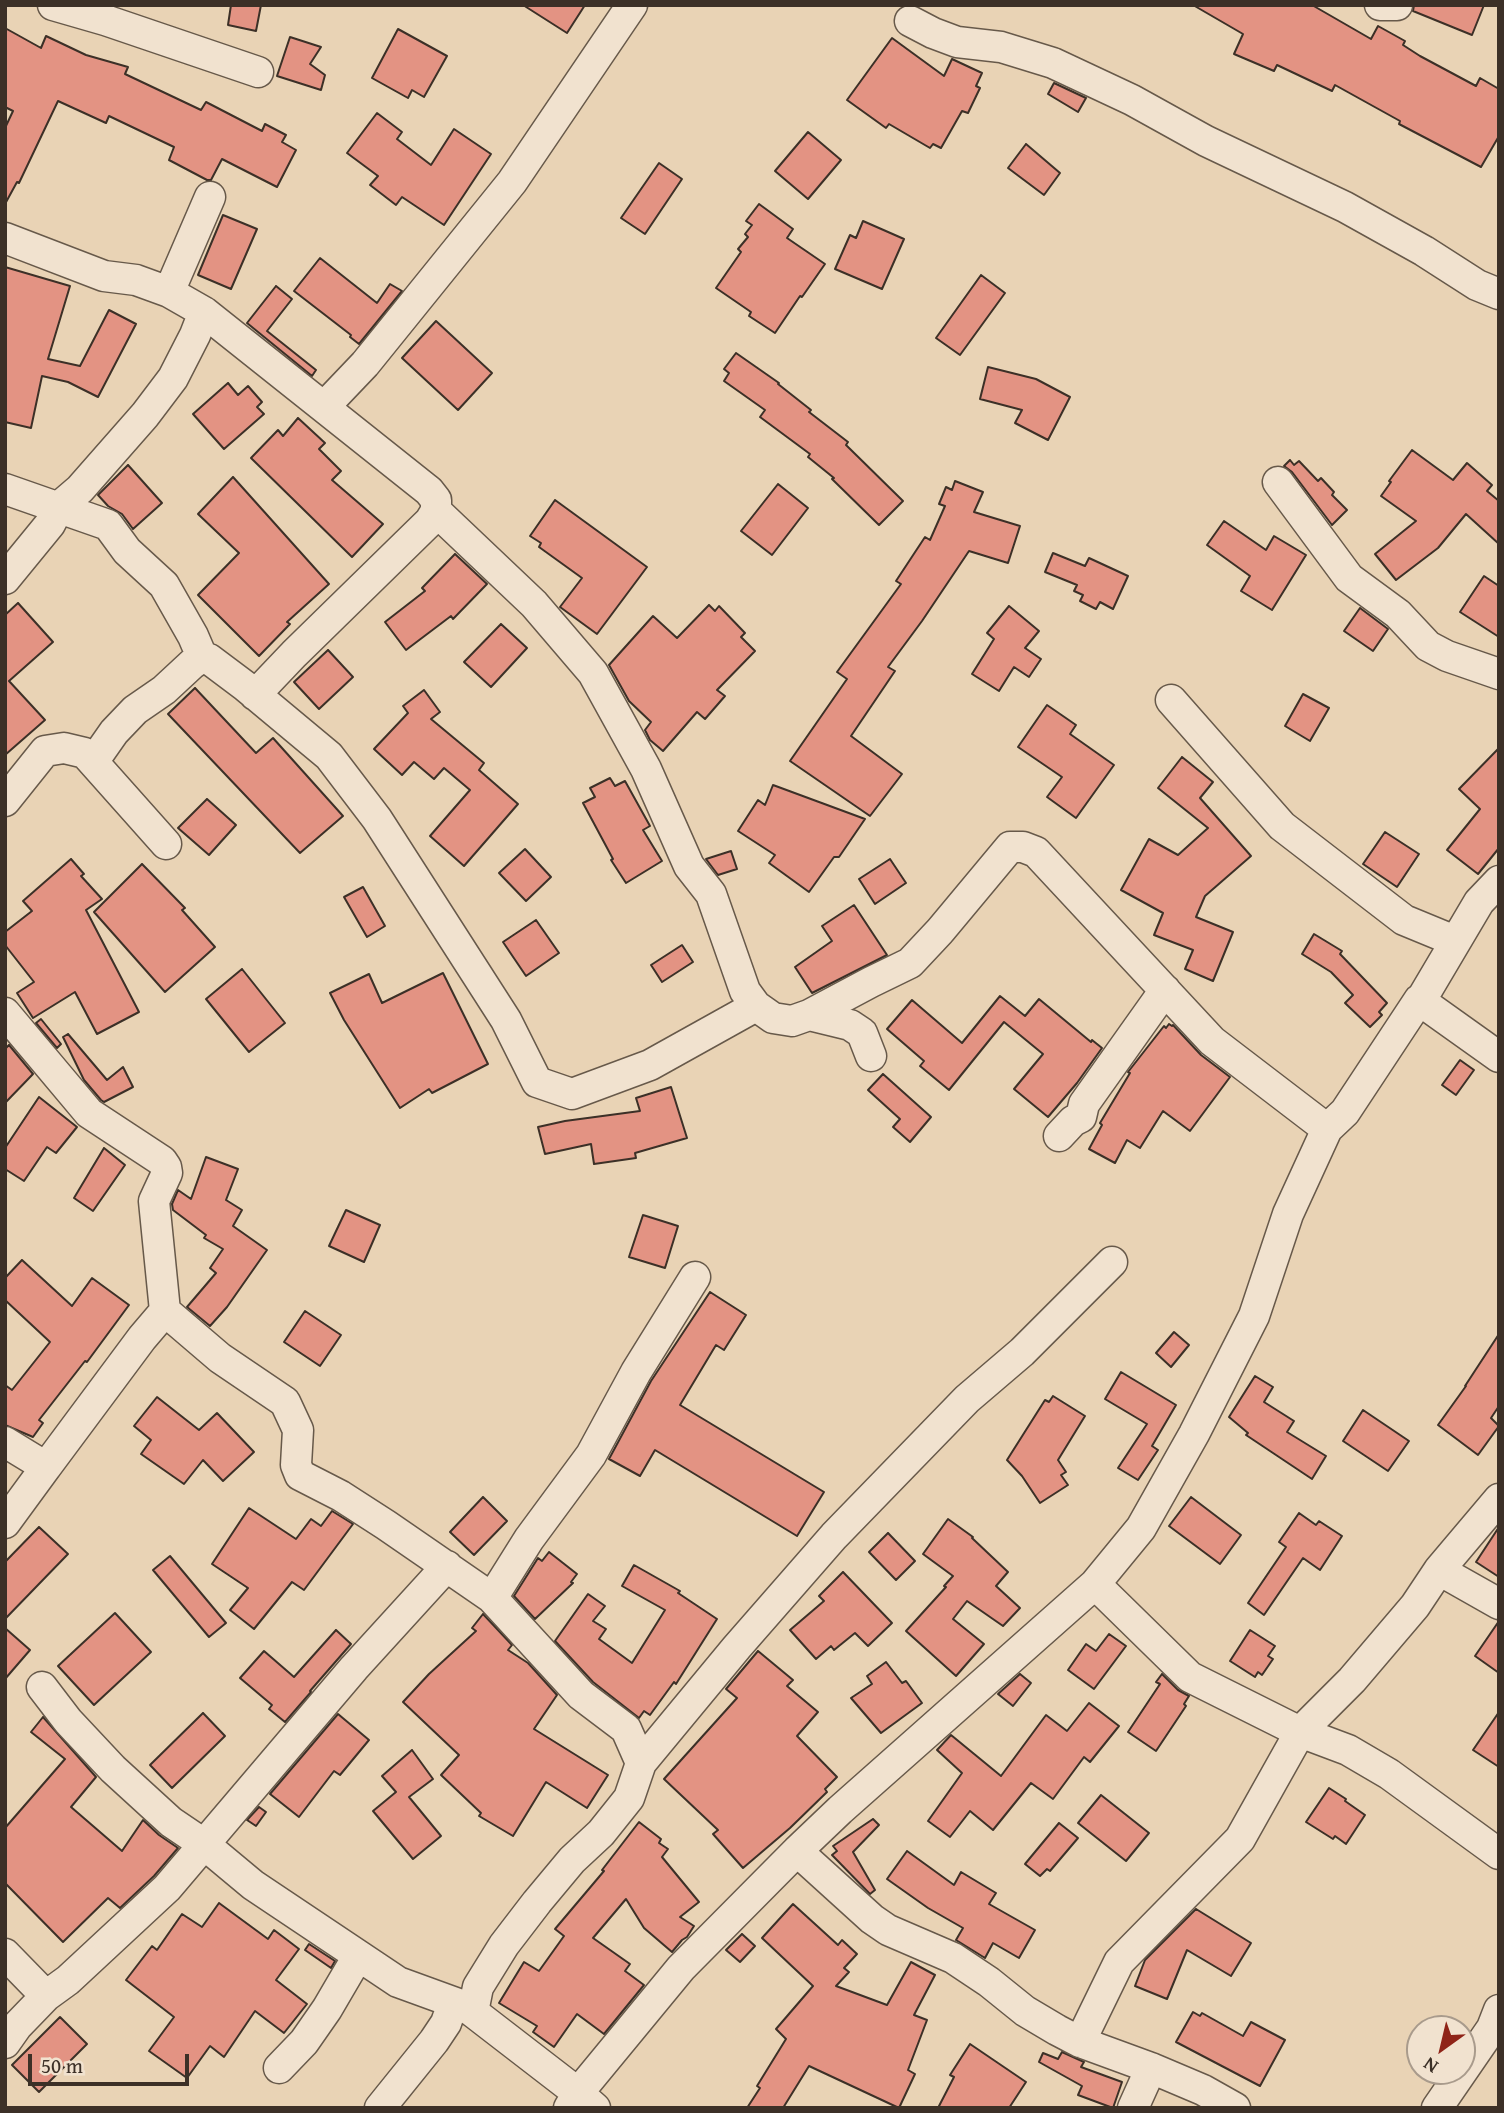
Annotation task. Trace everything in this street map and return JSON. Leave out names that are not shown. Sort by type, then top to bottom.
[{"type":"street","points":[[53,5],[258,72]]},
{"type":"street","points":[[324,407],[365,364],[512,182],[632,5]]},
{"type":"street","points":[[1380,5],[1397,5]]},
{"type":"street","points":[[910,21],[957,42],[1002,47],[1064,68],[1132,100],[1206,141],[1345,207],[1424,251],[1477,285],[1499,295]]},
{"type":"street","points":[[169,292],[210,197]]},
{"type":"street","points":[[5,238],[104,276],[136,280],[169,292],[204,312],[429,491],[436,500],[436,511],[430,521],[293,654],[255,695]]},
{"type":"street","points":[[5,579],[50,524],[59,507],[80,489],[145,415],[173,378],[204,312]]},
{"type":"street","points":[[1278,482],[1349,578],[1398,614],[1428,646],[1447,656],[1499,674]]},
{"type":"street","points":[[5,489],[108,525],[127,551],[163,585],[202,657]]},
{"type":"street","points":[[436,511],[534,604],[593,673],[646,769],[690,866],[711,894],[745,991],[756,1006],[773,1018],[792,1021],[809,1015],[910,963],[940,932],[1010,847],[1023,847],[1036,852],[1212,1041],[1327,1129]]},
{"type":"street","points":[[93,762],[114,732],[135,710],[164,690],[191,664],[202,657],[209,659],[329,757],[377,819],[506,1020],[537,1083],[572,1094],[650,1065],[756,1006]]},
{"type":"street","points":[[1171,700],[1282,826],[1404,920],[1455,941]]},
{"type":"street","points":[[5,801],[45,751],[64,748],[85,753],[166,844]]},
{"type":"street","points":[[42,1687],[68,1721],[113,1769],[171,1822],[205,1845],[253,1885],[398,1982],[463,2007],[581,2103],[681,1968],[797,1851],[1095,1584],[1141,1528],[1254,1316],[1288,1214],[1327,1129],[1345,1112],[1421,1000],[1479,902],[1499,881]]},
{"type":"street","points":[[1059,1136],[1073,1121],[1081,1117],[1084,1104],[1166,990]]},
{"type":"street","points":[[1419,1000],[1499,1057]]},
{"type":"street","points":[[5,1013],[89,1114],[162,1161],[166,1167],[167,1173],[154,1201],[165,1311],[220,1358],[285,1402],[298,1430],[296,1465],[300,1475],[341,1496],[492,1598],[581,1695],[626,1729],[641,1763]]},
{"type":"street","points":[[809,1015],[850,1025],[862,1033],[871,1056]]},
{"type":"street","points":[[380,2108],[446,2023],[463,2007],[504,1945],[537,1902],[572,1860],[601,1833],[629,1798],[641,1763],[737,1647],[834,1536],[967,1399],[1022,1352],[1112,1262]]},
{"type":"street","points":[[492,1598],[529,1539],[591,1455],[636,1372],[695,1277]]},
{"type":"street","points":[[5,1523],[165,1311]]},
{"type":"street","points":[[5,1443],[46,1467]]},
{"type":"street","points":[[1080,2042],[1119,1962],[1240,1839],[1300,1732],[1352,1680],[1388,1638],[1415,1606],[1439,1570],[1499,1499]]},
{"type":"street","points":[[5,2043],[17,2026],[46,1996],[68,1980],[167,1888],[354,1668],[447,1566]]},
{"type":"street","points":[[1439,1570],[1499,1604]]},
{"type":"street","points":[[1095,1584],[1190,1677],[1300,1732],[1348,1750],[1389,1774],[1499,1854]]},
{"type":"street","points":[[797,1851],[872,1919],[888,1930],[953,1958],[989,1982],[1024,2011],[1080,2042],[1203,2090],[1235,2108]]},
{"type":"street","points":[[5,1954],[46,1996]]},
{"type":"street","points":[[279,2068],[304,2042],[358,1956]]},
{"type":"street","points":[[1437,2108],[1492,2028],[1499,2010]]},
{"type":"street","points":[[1133,2108],[1151,2068]]},
{"type":"building","points":[[231,5],[261,5],[256,31],[228,25]]},
{"type":"building","points":[[523,5],[585,5],[567,33]]},
{"type":"building","points":[[1193,5],[1312,5],[1371,39],[1378,26],[1405,41],[1403,45],[1420,56],[1476,86],[1480,78],[1499,89],[1499,136],[1481,167],[1399,124],[1400,121],[1335,85],[1332,91],[1277,65],[1274,71],[1234,54],[1243,34]]},
{"type":"building","points":[[1414,5],[1484,5],[1472,35],[1413,11]]},
{"type":"building","points":[[5,28],[41,48],[46,36],[86,55],[128,67],[125,74],[201,110],[206,102],[262,131],[265,124],[286,135],[282,142],[296,150],[277,187],[222,159],[211,180],[207,180],[169,160],[174,147],[109,116],[106,123],[58,101],[19,183],[17,182],[5,204],[5,128],[13,111],[5,107]]},
{"type":"building","points":[[398,29],[447,56],[424,97],[412,90],[408,98],[372,78]]},
{"type":"building","points":[[290,37],[321,47],[310,64],[325,75],[321,90],[277,76]]},
{"type":"building","points":[[892,38],[944,76],[952,59],[982,73],[976,86],[980,88],[968,113],[962,111],[941,148],[933,144],[930,148],[889,124],[886,128],[847,100]]},
{"type":"building","points":[[1054,83],[1086,98],[1078,112],[1048,94]]},
{"type":"building","points":[[377,113],[402,132],[397,139],[431,165],[454,129],[491,154],[444,225],[402,197],[396,205],[370,185],[378,176],[347,153]]},
{"type":"building","points":[[808,132],[841,160],[808,199],[775,171]]},
{"type":"building","points":[[1026,144],[1060,173],[1044,195],[1008,168]]},
{"type":"building","points":[[659,163],[682,179],[645,234],[621,218]]},
{"type":"building","points":[[759,204],[793,229],[787,238],[825,264],[775,333],[749,316],[751,312],[716,288],[741,252],[738,249],[748,237],[745,234],[752,225],[746,221]]},
{"type":"building","points":[[223,215],[257,229],[231,289],[198,275]]},
{"type":"building","points":[[863,221],[904,239],[882,289],[835,269],[850,235],[856,238]]},
{"type":"building","points":[[320,258],[377,303],[390,284],[402,291],[359,344],[294,291]]},
{"type":"building","points":[[5,267],[70,286],[48,359],[80,366],[109,310],[136,324],[98,397],[68,382],[42,376],[31,428],[5,422]]},
{"type":"building","points":[[981,275],[1005,293],[960,355],[936,338]]},
{"type":"building","points":[[276,286],[292,299],[267,331],[316,370],[312,376],[247,323]]},
{"type":"building","points":[[436,321],[492,373],[458,410],[402,358]]},
{"type":"building","points":[[736,353],[779,383],[811,410],[809,412],[848,442],[846,445],[903,501],[879,525],[832,479],[834,478],[808,457],[810,454],[760,417],[765,410],[724,381],[729,373],[724,369]]},
{"type":"building","points":[[988,367],[1036,379],[1070,397],[1048,440],[1015,423],[1022,410],[980,399]]},
{"type":"building","points":[[228,383],[238,395],[248,386],[262,402],[257,407],[264,414],[224,449],[193,414]]},
{"type":"building","points":[[298,418],[325,443],[319,449],[341,471],[332,480],[383,524],[352,557],[251,458],[278,430],[283,436]]},
{"type":"building","points":[[1412,450],[1453,480],[1467,463],[1492,485],[1487,491],[1499,501],[1499,544],[1466,514],[1438,548],[1396,580],[1375,554],[1416,521],[1381,496]]},
{"type":"building","points":[[1290,460],[1294,465],[1299,461],[1318,481],[1321,478],[1334,492],[1332,495],[1347,510],[1332,525],[1292,472],[1284,466]]},
{"type":"building","points":[[128,465],[162,503],[133,529],[122,514],[108,506],[98,495]]},
{"type":"building","points":[[233,477],[329,584],[287,622],[290,624],[259,656],[198,595],[239,553],[198,514]]},
{"type":"building","points":[[955,481],[983,492],[974,512],[1020,526],[1008,563],[969,551],[888,667],[895,671],[851,736],[902,774],[870,816],[790,761],[847,679],[837,672],[901,584],[896,581],[925,537],[930,540],[945,506],[939,504],[946,487],[952,490]]},
{"type":"building","points":[[778,484],[808,508],[772,555],[741,531]]},
{"type":"building","points":[[555,500],[647,567],[597,634],[560,607],[582,578],[539,547],[541,543],[530,536]]},
{"type":"building","points":[[1224,521],[1266,550],[1274,536],[1306,555],[1272,610],[1241,591],[1250,576],[1207,545]]},
{"type":"building","points":[[1053,553],[1085,566],[1089,558],[1128,576],[1113,609],[1100,602],[1096,609],[1080,601],[1083,595],[1074,591],[1077,585],[1045,572]]},
{"type":"building","points":[[455,554],[487,584],[453,619],[451,616],[406,650],[385,622],[425,591],[422,588]]},
{"type":"building","points":[[1484,576],[1499,586],[1499,637],[1460,612]]},
{"type":"building","points":[[18,603],[53,642],[9,681],[45,720],[5,755],[5,615]]},
{"type":"building","points":[[709,605],[715,611],[719,606],[745,633],[741,637],[755,651],[717,690],[725,696],[705,719],[697,712],[663,751],[650,740],[645,730],[651,722],[629,701],[609,665],[653,616],[677,638]]},
{"type":"building","points":[[1009,606],[1039,631],[1025,648],[1041,659],[1029,677],[1014,667],[999,691],[972,674],[994,639],[987,633]]},
{"type":"building","points":[[1360,608],[1388,629],[1373,651],[1344,631]]},
{"type":"building","points":[[501,624],[527,648],[491,687],[464,662]]},
{"type":"building","points":[[328,650],[353,677],[319,709],[294,682]]},
{"type":"building","points":[[195,688],[256,753],[273,738],[343,816],[300,853],[168,714]]},
{"type":"building","points":[[424,690],[440,712],[431,719],[484,763],[479,770],[518,804],[464,866],[430,836],[470,790],[444,768],[434,779],[414,762],[402,775],[374,749],[408,713],[403,706]]},
{"type":"building","points":[[1303,694],[1329,708],[1310,741],[1285,726]]},
{"type":"building","points":[[1047,705],[1076,725],[1070,734],[1114,765],[1076,818],[1047,797],[1062,777],[1018,747]]},
{"type":"building","points":[[1499,748],[1499,848],[1478,874],[1447,850],[1480,809],[1459,789]]},
{"type":"building","points":[[1182,757],[1213,782],[1200,798],[1251,856],[1205,896],[1196,917],[1233,932],[1213,981],[1185,969],[1193,950],[1154,935],[1163,913],[1121,890],[1149,839],[1178,855],[1208,828],[1158,788]]},
{"type":"building","points":[[610,778],[615,786],[625,781],[650,826],[643,830],[662,861],[626,883],[611,860],[613,859],[583,803],[595,797],[590,788]]},
{"type":"building","points":[[773,785],[865,819],[839,857],[834,857],[809,892],[769,863],[775,855],[738,831],[758,800],[765,805]]},
{"type":"building","points":[[207,799],[236,825],[209,855],[178,828]]},
{"type":"building","points":[[1385,832],[1419,854],[1397,887],[1363,864]]},
{"type":"building","points":[[525,849],[551,877],[526,901],[499,873]]},
{"type":"building","points":[[731,851],[737,869],[718,875],[706,859]]},
{"type":"building","points":[[71,859],[84,874],[81,876],[102,899],[86,910],[139,1012],[97,1034],[75,992],[33,1018],[17,993],[34,982],[5,945],[5,932],[32,911],[23,901]]},
{"type":"building","points":[[890,859],[906,883],[875,904],[859,879]]},
{"type":"building","points":[[142,864],[185,908],[182,910],[215,947],[165,992],[94,912]]},
{"type":"building","points":[[363,887],[385,926],[367,937],[344,897]]},
{"type":"building","points":[[854,905],[887,955],[812,993],[795,967],[832,941],[822,926]]},
{"type":"building","points":[[536,920],[559,953],[526,976],[503,942]]},
{"type":"building","points":[[1314,934],[1342,951],[1340,954],[1387,1003],[1379,1012],[1382,1015],[1370,1027],[1345,1003],[1353,995],[1331,972],[1302,954]]},
{"type":"building","points":[[682,945],[693,962],[662,982],[651,965]]},
{"type":"building","points":[[242,969],[285,1023],[249,1052],[206,999]]},
{"type":"building","points":[[443,973],[488,1064],[432,1093],[429,1089],[400,1108],[330,993],[369,974],[382,1003]]},
{"type":"building","points":[[1000,996],[1025,1016],[1039,999],[1102,1048],[1048,1117],[1014,1089],[1043,1054],[1004,1022],[949,1090],[920,1066],[924,1061],[887,1029],[912,1000],[962,1043]]},
{"type":"building","points":[[41,1019],[61,1044],[57,1048],[36,1023]]},
{"type":"building","points":[[1169,1024],[1201,1055],[1230,1077],[1190,1131],[1163,1111],[1140,1148],[1127,1140],[1115,1163],[1089,1149],[1102,1125],[1100,1123],[1130,1073],[1128,1072],[1164,1026],[1166,1028]]},
{"type":"building","points":[[68,1034],[107,1080],[123,1067],[133,1087],[104,1102],[101,1100],[84,1080],[63,1037]]},
{"type":"building","points":[[9,1045],[33,1074],[5,1103],[5,1049]]},
{"type":"building","points":[[1460,1060],[1474,1070],[1456,1095],[1442,1085]]},
{"type":"building","points":[[883,1074],[931,1117],[910,1142],[893,1127],[900,1119],[868,1090]]},
{"type":"building","points":[[671,1087],[687,1138],[635,1153],[636,1158],[594,1164],[591,1144],[545,1154],[538,1127],[640,1111],[636,1098]]},
{"type":"building","points":[[39,1097],[77,1127],[56,1153],[47,1147],[24,1181],[5,1169],[5,1148]]},
{"type":"building","points":[[104,1148],[125,1165],[93,1211],[74,1198]]},
{"type":"building","points":[[206,1157],[238,1169],[226,1200],[242,1210],[233,1226],[267,1250],[227,1307],[210,1326],[187,1307],[216,1273],[210,1268],[223,1249],[204,1238],[206,1235],[173,1210],[172,1204],[178,1190],[191,1199]]},
{"type":"building","points":[[346,1210],[380,1225],[364,1262],[329,1246]]},
{"type":"building","points":[[643,1215],[678,1226],[665,1268],[629,1257]]},
{"type":"building","points":[[22,1260],[72,1306],[92,1278],[129,1305],[39,1420],[43,1423],[33,1437],[5,1425],[5,1385],[12,1390],[50,1342],[5,1300],[5,1278]]},
{"type":"building","points":[[710,1292],[746,1315],[724,1350],[716,1345],[680,1405],[824,1492],[797,1536],[655,1450],[640,1476],[609,1459],[651,1381]]},
{"type":"building","points":[[305,1311],[341,1335],[320,1366],[284,1342]]},
{"type":"building","points":[[1174,1332],[1189,1345],[1171,1367],[1156,1353]]},
{"type":"building","points":[[1499,1334],[1499,1406],[1491,1418],[1499,1426],[1478,1455],[1438,1425]]},
{"type":"building","points":[[1121,1372],[1176,1405],[1152,1446],[1158,1450],[1138,1480],[1118,1468],[1147,1424],[1105,1399]]},
{"type":"building","points":[[1255,1376],[1273,1387],[1264,1402],[1294,1421],[1287,1432],[1326,1456],[1312,1479],[1246,1435],[1248,1433],[1229,1417]]},
{"type":"building","points":[[1053,1396],[1085,1416],[1058,1460],[1066,1472],[1061,1475],[1068,1485],[1040,1503],[1022,1476],[1007,1460],[1045,1400],[1049,1402]]},
{"type":"building","points":[[157,1397],[199,1430],[217,1413],[254,1452],[223,1481],[203,1460],[184,1484],[141,1454],[151,1440],[134,1426]]},
{"type":"building","points":[[1363,1410],[1409,1441],[1388,1471],[1343,1441]]},
{"type":"building","points":[[483,1497],[507,1521],[474,1555],[450,1532]]},
{"type":"building","points":[[1191,1497],[1241,1535],[1220,1564],[1169,1526]]},
{"type":"building","points":[[249,1508],[296,1539],[311,1519],[321,1526],[332,1511],[353,1524],[304,1590],[292,1582],[254,1629],[230,1610],[248,1588],[212,1564]]},
{"type":"building","points":[[1299,1513],[1316,1525],[1319,1521],[1342,1536],[1320,1570],[1303,1558],[1264,1615],[1248,1603],[1286,1547],[1279,1542]]},
{"type":"building","points":[[948,1519],[973,1537],[1008,1572],[996,1586],[1020,1608],[1003,1626],[967,1601],[953,1619],[984,1644],[956,1676],[906,1631],[953,1576],[923,1554]]},
{"type":"building","points":[[39,1527],[68,1554],[5,1619],[5,1562]]},
{"type":"building","points":[[1499,1527],[1499,1577],[1476,1562]]},
{"type":"building","points":[[888,1533],[915,1561],[896,1580],[869,1552]]},
{"type":"building","points":[[549,1552],[577,1574],[571,1582],[573,1583],[535,1619],[514,1596],[538,1558],[542,1561]]},
{"type":"building","points":[[170,1556],[226,1623],[209,1637],[153,1570]]},
{"type":"building","points":[[634,1565],[680,1591],[678,1593],[717,1619],[676,1684],[674,1682],[650,1715],[644,1711],[639,1718],[593,1682],[555,1641],[588,1594],[605,1606],[593,1621],[606,1629],[599,1639],[632,1663],[665,1610],[622,1586]]},
{"type":"building","points":[[843,1572],[892,1623],[868,1646],[855,1633],[834,1650],[831,1646],[816,1659],[790,1630],[824,1601],[819,1596]]},
{"type":"building","points":[[115,1613],[151,1652],[94,1705],[58,1666]]},
{"type":"building","points":[[483,1614],[512,1645],[508,1650],[528,1663],[557,1695],[534,1729],[608,1775],[587,1808],[546,1782],[513,1836],[479,1816],[481,1813],[441,1775],[459,1755],[403,1702],[476,1631],[472,1628]]},
{"type":"building","points":[[1499,1621],[1499,1673],[1475,1656]]},
{"type":"building","points":[[5,1628],[30,1650],[5,1679]]},
{"type":"building","points":[[336,1630],[351,1644],[285,1722],[269,1709],[272,1705],[240,1678],[264,1651],[294,1677]]},
{"type":"building","points":[[1250,1630],[1275,1646],[1268,1656],[1273,1659],[1262,1675],[1258,1672],[1255,1677],[1230,1661]]},
{"type":"building","points":[[1109,1634],[1126,1646],[1094,1689],[1068,1670],[1086,1644],[1096,1651]]},
{"type":"building","points":[[758,1651],[793,1680],[787,1686],[818,1712],[797,1736],[837,1777],[825,1789],[827,1792],[790,1828],[743,1868],[713,1834],[718,1830],[664,1779],[737,1698],[726,1689]]},
{"type":"building","points":[[886,1662],[902,1683],[906,1681],[922,1703],[881,1733],[851,1698],[872,1684],[867,1676]]},
{"type":"building","points":[[1020,1674],[1031,1683],[1013,1706],[998,1694]]},
{"type":"building","points":[[1162,1674],[1178,1690],[1189,1696],[1184,1704],[1186,1706],[1156,1751],[1128,1732],[1160,1684],[1156,1682]]},
{"type":"building","points":[[1089,1703],[1119,1726],[1090,1762],[1084,1757],[1053,1799],[1031,1783],[993,1830],[970,1811],[950,1837],[928,1821],[962,1773],[937,1750],[951,1735],[1001,1776],[1046,1715],[1067,1731]]},
{"type":"building","points":[[1499,1712],[1499,1767],[1473,1750]]},
{"type":"building","points":[[203,1713],[225,1736],[172,1788],[150,1765]]},
{"type":"building","points":[[338,1714],[369,1740],[340,1775],[334,1771],[299,1817],[270,1794]]},
{"type":"building","points":[[43,1717],[96,1777],[71,1807],[122,1851],[143,1820],[178,1848],[154,1876],[120,1908],[108,1898],[63,1942],[5,1883],[5,1828],[65,1759],[31,1732]]},
{"type":"building","points":[[412,1750],[433,1779],[409,1797],[441,1836],[413,1859],[373,1811],[396,1792],[382,1776]]},
{"type":"building","points":[[1329,1788],[1365,1815],[1346,1844],[1306,1822]]},
{"type":"building","points":[[1101,1795],[1149,1833],[1126,1861],[1078,1823]]},
{"type":"building","points":[[259,1807],[266,1812],[256,1826],[247,1820]]},
{"type":"building","points":[[873,1819],[879,1825],[853,1852],[875,1890],[870,1894],[832,1855],[837,1851],[833,1846]]},
{"type":"building","points":[[639,1822],[661,1839],[659,1843],[668,1849],[662,1857],[699,1902],[680,1917],[694,1926],[672,1952],[644,1928],[626,1899],[593,1938],[630,1964],[625,1971],[644,1985],[604,2034],[577,2014],[554,2047],[533,2032],[537,2026],[499,2003],[524,1962],[539,1971],[564,1936],[555,1929],[604,1871],[602,1870]]},
{"type":"building","points":[[1059,1823],[1078,1838],[1050,1871],[1047,1869],[1040,1876],[1025,1864]]},
{"type":"building","points":[[907,1851],[954,1885],[961,1872],[996,1893],[989,1904],[1035,1930],[1019,1958],[993,1943],[985,1958],[956,1940],[963,1928],[928,1908],[887,1879]]},
{"type":"building","points":[[219,1903],[268,1939],[274,1930],[299,1949],[276,1980],[307,2004],[284,2033],[255,2011],[224,2057],[210,2046],[187,2078],[149,2051],[174,2017],[126,1980],[152,1946],[157,1950],[182,1914],[202,1927]]},
{"type":"building","points":[[793,1904],[838,1945],[842,1940],[857,1954],[844,1968],[849,1972],[836,1986],[887,2005],[911,1962],[935,1975],[914,2015],[927,2020],[908,2070],[915,2074],[899,2108],[809,2066],[783,2108],[747,2108],[760,2088],[757,2086],[786,2039],[776,2029],[813,1986],[762,1938]]},
{"type":"building","points":[[1196,1909],[1251,1943],[1231,1976],[1187,1950],[1167,1999],[1135,1986],[1145,1960]]},
{"type":"building","points":[[742,1934],[755,1946],[740,1962],[726,1950]]},
{"type":"building","points":[[309,1944],[335,1961],[331,1968],[305,1950]]},
{"type":"building","points":[[1193,2012],[1200,2016],[1202,2013],[1243,2036],[1251,2022],[1285,2040],[1260,2086],[1176,2042]]},
{"type":"building","points":[[60,2017],[87,2044],[39,2092],[12,2065]]},
{"type":"building","points":[[970,2044],[1026,2082],[1009,2108],[938,2108],[954,2077],[950,2075]]},
{"type":"building","points":[[1062,2052],[1084,2062],[1081,2067],[1122,2082],[1113,2108],[1078,2095],[1082,2086],[1039,2062],[1043,2053],[1058,2059]]}]
